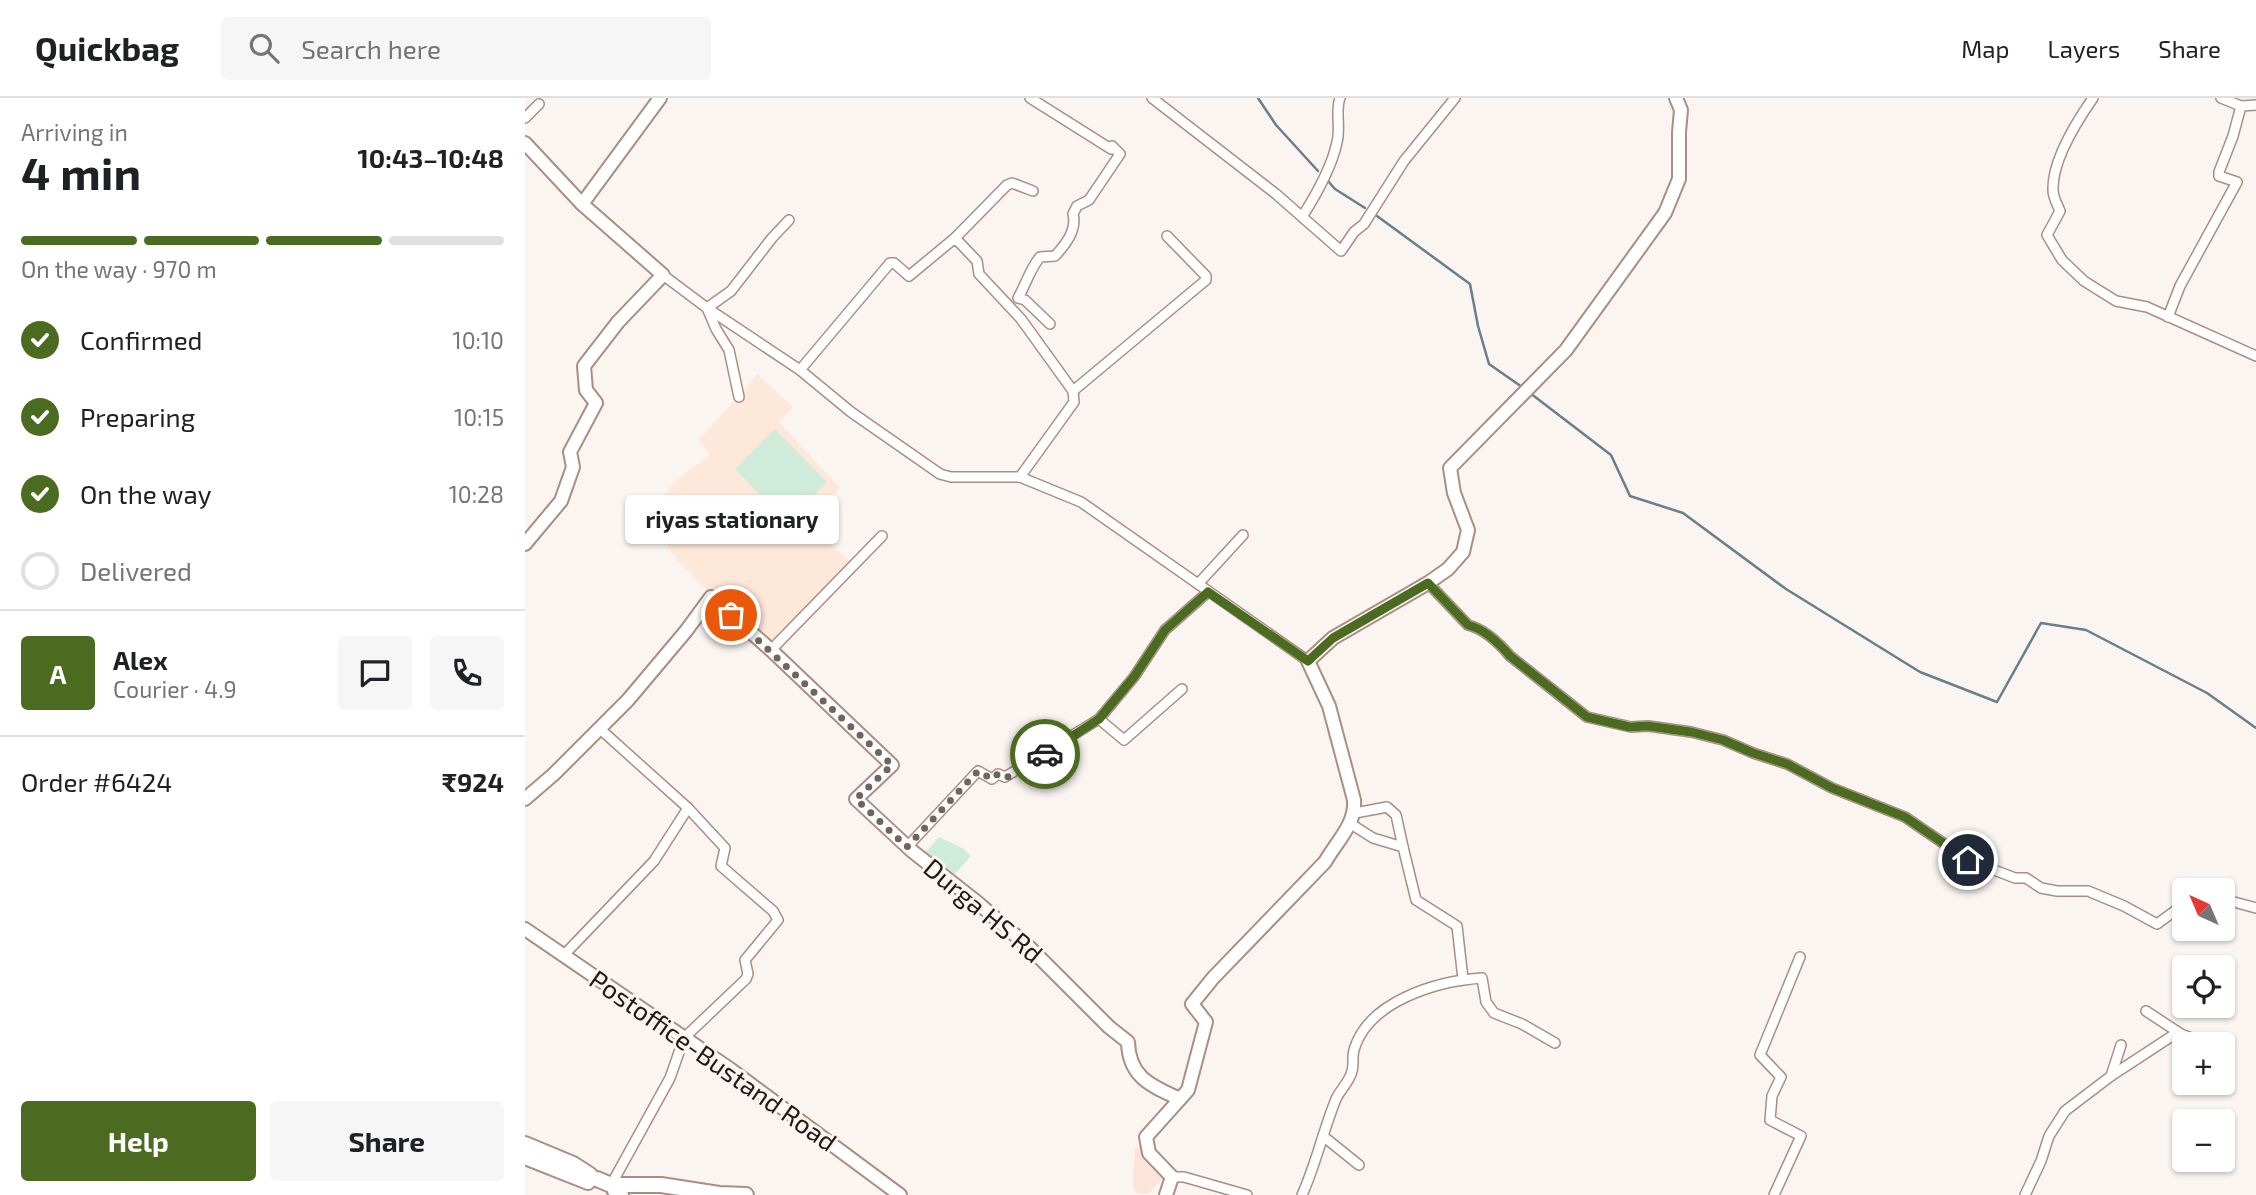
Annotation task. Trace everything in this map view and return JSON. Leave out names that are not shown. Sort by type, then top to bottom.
[{"type":"main road","points":[[525,1144],[573,1164],[604,1184]]},
{"type":"main road","points":[[525,1157],[604,1184],[664,1193],[671,1188],[719,1195],[745,1195]]},
{"type":"street","points":[[582,204],[660,98]]},
{"type":"street","points":[[1030,98],[1111,149],[1112,146],[1120,154],[1089,200],[1077,206],[1073,214],[1075,222],[1065,245],[1055,256],[1040,257],[1031,268],[1018,299],[1025,300],[1050,324]]},
{"type":"street","points":[[1152,98],[1341,251],[1354,232],[1364,224],[1404,161],[1454,98]]},
{"type":"street","points":[[1302,217],[1334,153],[1339,132],[1340,98]]},
{"type":"street","points":[[1308,661],[1333,638],[1448,569],[1463,552],[1468,530],[1454,493],[1450,468],[1566,350],[1665,213],[1679,179],[1681,110],[1677,98]]},
{"type":"street","points":[[2080,98],[2090,102],[2059,158],[2053,192],[2060,211],[2047,235],[2062,260],[2084,281],[2116,301],[2147,307],[2256,356]]},
{"type":"street","points":[[2221,98],[2241,106],[2256,105]]},
{"type":"street","points":[[525,118],[539,104]]},
{"type":"street","points":[[2168,317],[2180,286],[2237,181],[2219,176],[2219,172],[2241,106]]},
{"type":"street","points":[[525,143],[582,204],[663,275],[800,370],[851,412],[940,474],[951,477],[1020,477],[1080,502],[1308,661],[1329,706],[1354,800],[1353,818],[1325,862],[1213,978],[1192,1004],[1206,1022],[1188,1090],[1146,1137],[1149,1153],[1173,1177],[1184,1177],[1247,1195]]},
{"type":"street","points":[[800,370],[891,263],[909,276],[955,238],[1010,184],[1033,191]]},
{"type":"street","points":[[708,308],[731,290],[789,220]]},
{"type":"street","points":[[1073,391],[1206,280],[1206,276],[1167,236]]},
{"type":"street","points":[[955,238],[977,261],[979,274],[1021,319],[1073,391],[1074,402],[1020,477]]},
{"type":"street","points":[[525,544],[561,501],[573,467],[570,452],[596,402],[586,390],[585,366],[618,322],[663,275]]},
{"type":"street","points":[[708,308],[716,329],[729,350],[739,397]]},
{"type":"street","points":[[1198,584],[1243,535]]},
{"type":"street","points":[[771,650],[882,536]]},
{"type":"street","points":[[1428,583],[1468,625],[1501,645],[1510,656],[1587,717],[1630,727],[1648,726],[1691,732],[1723,740],[1787,764],[1832,788],[1905,817],[1968,860],[2015,878],[2026,878],[2041,888],[2088,891],[2157,924],[2172,913]]},
{"type":"street","points":[[907,847],[978,771],[992,779],[998,774],[1006,778],[1099,719],[1134,677],[1165,630],[1208,592]]},
{"type":"street","name":"Durga HS Rd","points":[[525,799],[554,774],[660,665],[711,597],[892,765],[856,799],[907,847],[1030,948],[1109,1027],[1128,1042],[1128,1055],[1135,1073],[1156,1088],[1180,1099]]},
{"type":"street","points":[[1099,719],[1124,740],[1182,689]]},
{"type":"street","points":[[599,728],[688,808],[725,848],[721,866],[773,911],[778,920],[745,960],[748,974],[746,979],[684,1038],[665,1087],[604,1184]]},
{"type":"street","points":[[1353,818],[1387,807],[1397,815],[1416,900],[1457,926],[1463,979]]},
{"type":"street","points":[[563,956],[654,861],[688,808]]},
{"type":"street","points":[[1353,818],[1373,838],[1403,847]]},
{"type":"street","points":[[2235,902],[2256,908]]},
{"type":"street","name":"Postoffice-Bustand Road","points":[[525,929],[783,1107],[900,1195]]},
{"type":"street","points":[[1774,1195],[1801,1136],[1770,1120],[1772,1096],[1781,1077],[1760,1055],[1800,957]]},
{"type":"street","points":[[1302,1195],[1337,1097],[1352,1073],[1353,1051],[1364,1029],[1394,1001],[1463,979],[1482,978],[1486,1002],[1495,1013],[1522,1024],[1555,1043]]},
{"type":"street","points":[[2146,1011],[2178,1032]]},
{"type":"street","points":[[2025,1195],[2049,1136],[2065,1111],[2111,1076],[2172,1036]]},
{"type":"street","points":[[2111,1076],[2120,1045]]},
{"type":"street","points":[[1323,1136],[1359,1166]]},
{"type":"street","points":[[1166,1195],[1173,1177]]},
{"type":"shaded area","points":[[757,374],[793,407],[779,422],[840,488],[809,525],[857,567],[771,654],[673,555],[648,512],[678,479],[710,455],[698,440]]},
{"type":"shaded area","points":[[1142,1146],[1164,1177],[1148,1194],[1136,1193],[1133,1184],[1135,1148]]},
{"type":"green space","points":[[775,429],[827,482],[786,522],[735,469]]},
{"type":"green space","points":[[939,837],[964,849],[971,856],[955,874],[926,852]]},
{"type":"waterway","points":[[1258,98],[1276,125],[1318,171]]},
{"type":"waterway","points":[[1328,181],[1335,189],[1365,208]]},
{"type":"waterway","points":[[1377,216],[1470,284],[1489,364],[1522,387]]},
{"type":"waterway","points":[[1530,393],[1611,455],[1630,496],[1683,513],[1786,589],[1920,672],[1997,702],[2041,623],[2086,630],[2207,693],[2256,728]]},
{"type":"way so far","points":[[731,615],[892,765],[856,799],[907,847],[978,771],[992,779],[998,774],[1006,778],[1045,754]]},
{"type":"place","name":"riyas stationary","points":[[731,615]]},
{"type":"route","points":[[1045,754],[1099,719],[1134,677],[1165,630],[1208,592],[1308,661],[1333,638],[1428,583],[1468,625],[1501,645],[1510,656],[1587,717],[1630,727],[1648,726],[1705,734],[1787,764],[1832,788],[1905,817],[1968,860]]}]
